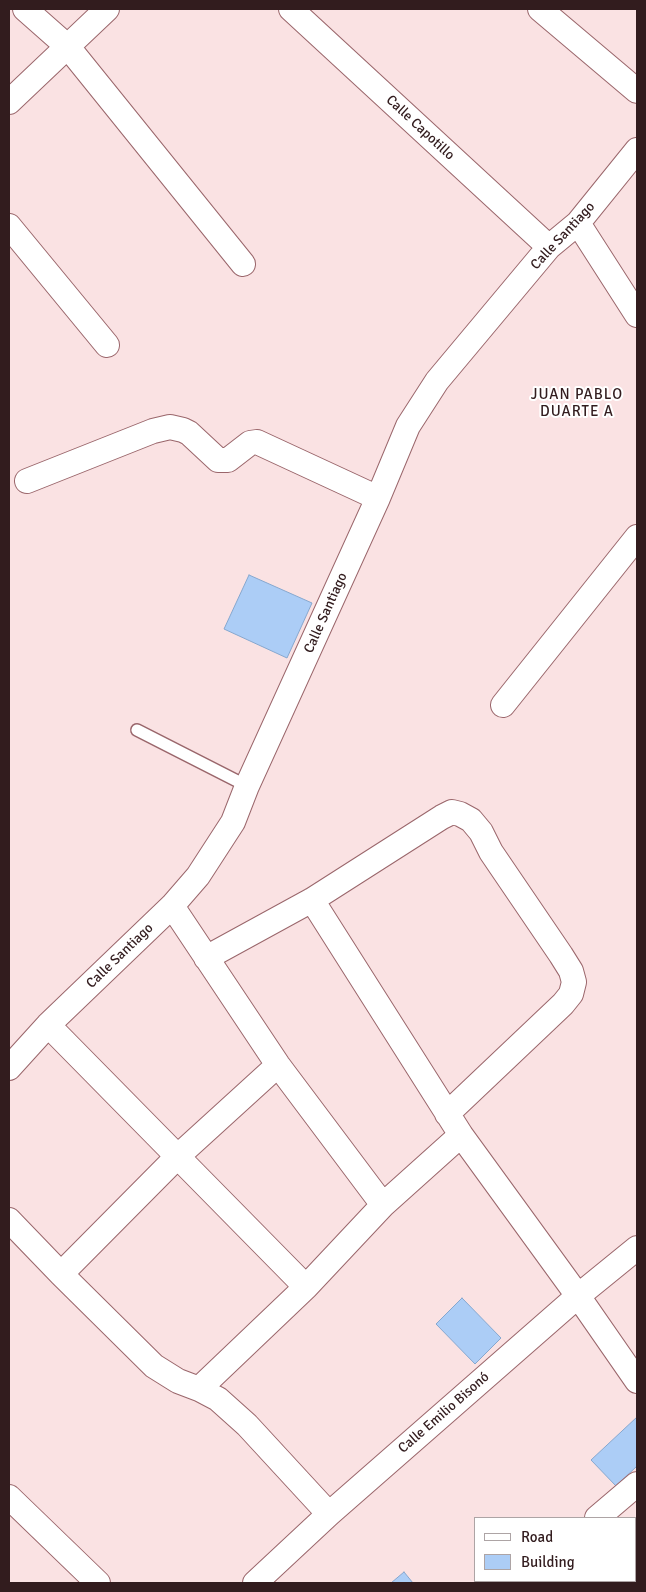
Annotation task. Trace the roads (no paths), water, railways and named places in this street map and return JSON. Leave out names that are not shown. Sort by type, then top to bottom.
[{"type":"street","points":[[25,9],[68,48],[243,264]]},
{"type":"street","points":[[9,102],[68,48],[106,9]]},
{"type":"street","name":"Calle Capotillo","points":[[291,9],[550,247]]},
{"type":"street","points":[[540,9],[637,91]]},
{"type":"street","name":"Calle Santiago","points":[[9,1068],[48,1025],[172,906],[198,876],[233,822],[247,786],[378,498],[408,426],[437,381],[550,247],[578,222],[637,150]]},
{"type":"street","points":[[578,222],[637,315]]},
{"type":"street","points":[[9,226],[107,345]]},
{"type":"street","points":[[27,481],[153,431],[170,427],[189,433],[218,460],[228,460],[250,443],[257,442],[378,498]]},
{"type":"street","points":[[503,705],[637,537]]},
{"type":"street","points":[[206,958],[312,900],[442,817],[452,812],[471,820],[481,832],[491,852],[561,955],[571,971],[574,982],[571,994],[563,1004],[447,1114]]},
{"type":"street","points":[[312,900],[460,1135],[578,1296],[637,1381]]},
{"type":"street","points":[[172,906],[278,1065],[383,1205]]},
{"type":"street","points":[[48,1025],[306,1287]]},
{"type":"street","points":[[61,1274],[177,1157],[278,1065]]},
{"type":"street","points":[[200,1389],[306,1287],[383,1205],[460,1135]]},
{"type":"street","points":[[9,1220],[154,1366],[178,1381],[200,1389],[218,1399],[247,1425],[329,1514]]},
{"type":"street","name":"Calle Emilio Bisonó","points":[[255,1583],[329,1514],[578,1296],[637,1248]]},
{"type":"street","points":[[598,1517],[637,1484]]},
{"type":"street","points":[[9,1497],[98,1583]]},
{"type":"lane","points":[[137,730],[247,786]]},
{"type":"district","name":"JUAN PABLO DUARTE A","points":[[577,404]]}]
